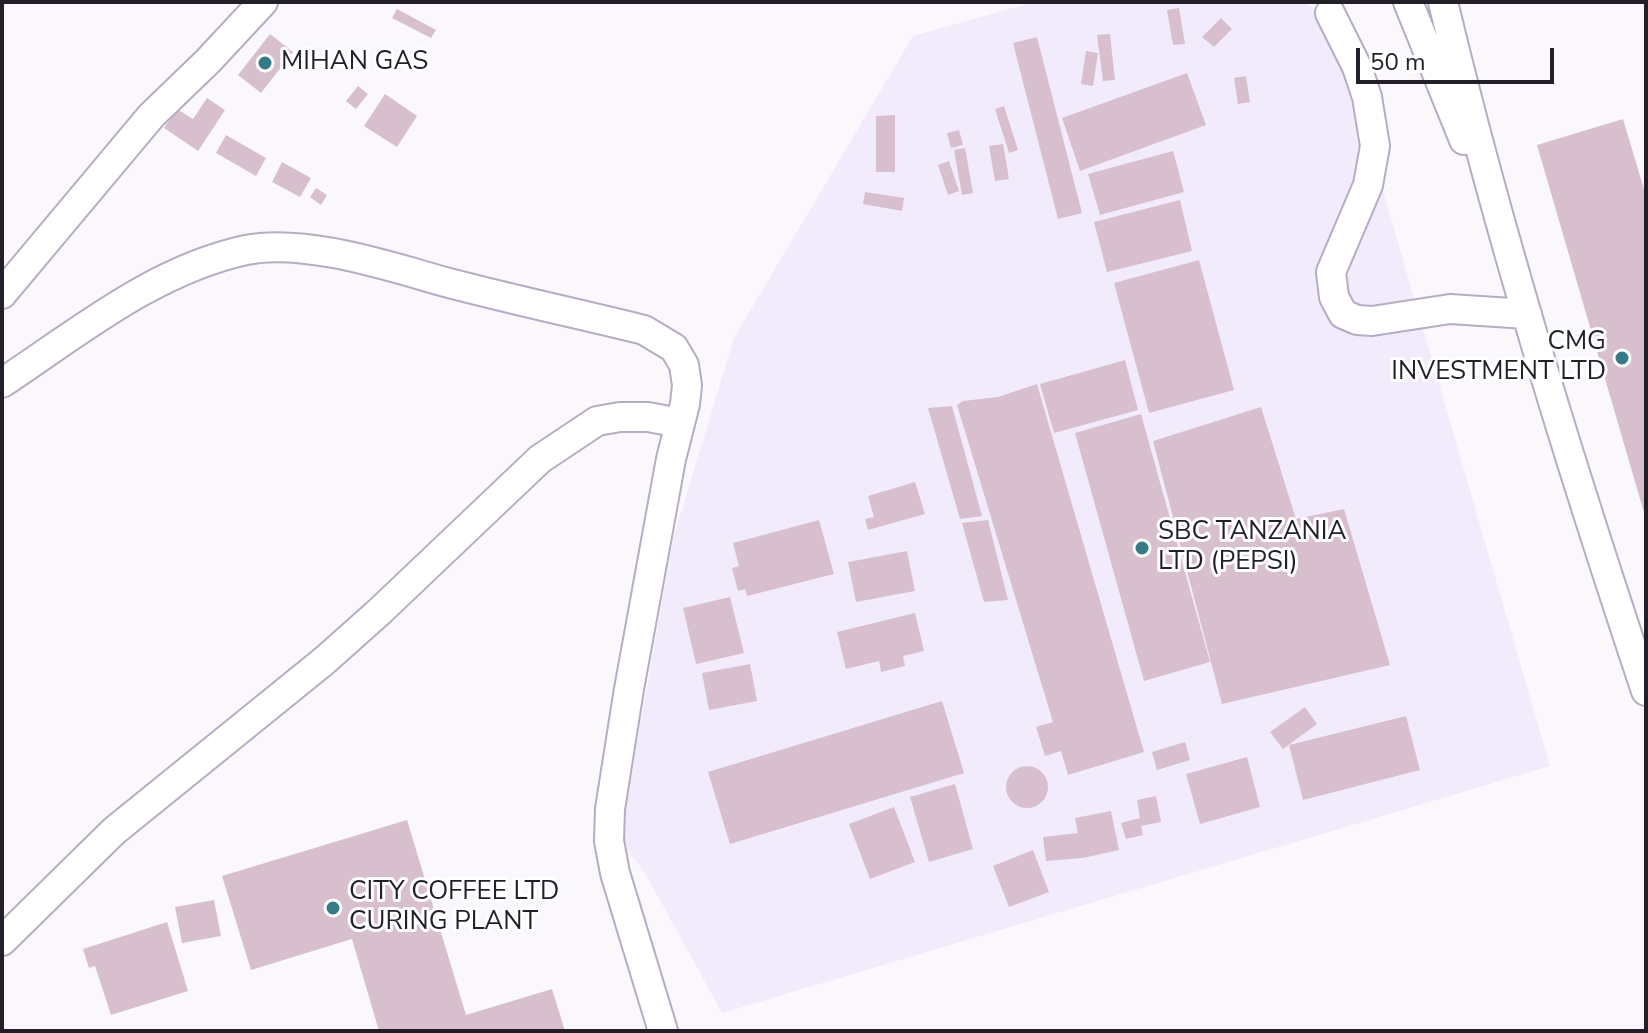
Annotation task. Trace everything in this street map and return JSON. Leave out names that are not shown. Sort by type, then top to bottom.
[{"type":"lane","points":[[2,294],[151,116],[263,2]]},
{"type":"lane","points":[[1408,2],[1451,113],[1491,190]]},
{"type":"lane","points":[[1443,2],[1491,190],[1561,430],[1646,691]]},
{"type":"lane","points":[[1330,13],[1357,67],[1367,97],[1375,146],[1364,196],[1342,240],[1331,272],[1334,297],[1343,314],[1357,320],[1372,321],[1450,309],[1527,314]]},
{"type":"lane","points":[[2,383],[93,321],[177,272],[248,250],[307,249],[385,265],[652,334],[674,348],[684,365],[686,395],[629,689],[609,825],[615,873],[663,1031]]},
{"type":"lane","points":[[2,941],[114,831],[335,652],[540,459],[597,421],[648,417],[680,423]]},
{"type":"shaded area","points":[[1034,2],[1304,2],[1334,22],[1550,766],[722,1013],[645,873],[620,841],[673,539],[734,338],[913,36]]},
{"type":"building","points":[[1179,8],[1185,44],[1173,45],[1167,10]]},
{"type":"building","name":"MIHAN GAS","points":[[397,9],[436,30],[431,38],[392,18]]},
{"type":"building","points":[[1221,18],[1232,29],[1214,47],[1202,37]]},
{"type":"building","name":"MIHAN GAS","points":[[270,34],[293,52],[261,93],[238,75]]},
{"type":"building","points":[[1110,34],[1115,80],[1103,81],[1097,35]]},
{"type":"building","points":[[1037,37],[1082,213],[1058,219],[1013,43]]},
{"type":"building","points":[[1086,51],[1098,53],[1093,86],[1081,84]]},
{"type":"building","points":[[1187,73],[1206,125],[1080,171],[1062,118]]},
{"type":"building","points":[[1246,76],[1250,102],[1238,104],[1234,78]]},
{"type":"building","name":"MIHAN GAS","points":[[358,86],[368,94],[356,109],[346,101]]},
{"type":"building","name":"MIHAN GAS","points":[[385,94],[417,116],[397,147],[364,126]]},
{"type":"building","name":"MIHAN GAS","points":[[207,98],[225,110],[198,151],[164,128],[177,109],[193,119]]},
{"type":"building","points":[[1004,106],[1018,150],[1009,153],[995,109]]},
{"type":"building","points":[[895,115],[895,172],[876,172],[876,116]]},
{"type":"building","name":"CMG INVESTMENT LTD","points":[[1623,119],[1646,196],[1645,516],[1537,145]]},
{"type":"building","points":[[959,130],[963,145],[951,148],[947,133]]},
{"type":"building","name":"MIHAN GAS","points":[[226,135],[266,158],[256,176],[216,153]]},
{"type":"building","points":[[1003,144],[1009,179],[995,181],[989,146]]},
{"type":"building","points":[[965,148],[973,193],[962,195],[954,150]]},
{"type":"building","points":[[1173,151],[1184,192],[1100,215],[1088,174]]},
{"type":"building","points":[[949,161],[959,191],[948,195],[938,165]]},
{"type":"building","points":[[282,162],[311,178],[300,197],[272,182]]},
{"type":"building","points":[[316,188],[327,195],[321,205],[310,197]]},
{"type":"building","points":[[865,192],[904,198],[902,211],[863,204]]},
{"type":"building","points":[[1180,200],[1192,251],[1107,272],[1094,222]]},
{"type":"building","points":[[1199,260],[1234,390],[1149,413],[1114,283]]},
{"type":"building","points":[[1125,360],[1138,410],[1054,433],[1040,384]]},
{"type":"building","points":[[1037,384],[1144,752],[1068,775],[1061,751],[1045,756],[1036,727],[1053,722],[957,405],[963,401],[998,397]]},
{"type":"building","points":[[952,406],[982,516],[960,519],[928,408]]},
{"type":"building","points":[[1261,407],[1296,519],[1344,509],[1390,665],[1222,704],[1153,441]]},
{"type":"building","name":"SBC TANZANIA LTD (PEPSI)","points":[[1141,414],[1210,662],[1144,681],[1075,433]]},
{"type":"building","points":[[915,482],[925,514],[868,530],[865,519],[874,517],[868,496]]},
{"type":"building","points":[[819,520],[834,574],[747,596],[745,589],[738,591],[732,568],[739,566],[733,543]]},
{"type":"building","points":[[988,520],[1008,600],[984,602],[962,523]]},
{"type":"building","points":[[907,551],[915,591],[856,602],[848,562]]},
{"type":"building","points":[[730,597],[744,653],[696,664],[683,608]]},
{"type":"building","points":[[915,613],[924,651],[903,656],[905,666],[881,672],[879,661],[846,669],[837,632]]},
{"type":"building","points":[[750,664],[757,701],[709,710],[702,673]]},
{"type":"building","points":[[942,701],[964,773],[730,844],[708,772]]},
{"type":"building","points":[[1305,707],[1317,724],[1283,749],[1270,732]]},
{"type":"building","points":[[1406,716],[1420,770],[1303,800],[1289,745]]},
{"type":"building","points":[[1185,742],[1190,760],[1157,770],[1152,752]]},
{"type":"building","points":[[1247,757],[1260,807],[1200,824],[1186,774]]},
{"type":"building","points":[[1027,766],[1042,772],[1048,787],[1042,802],[1027,808],[1012,802],[1006,787],[1012,772]]},
{"type":"building","points":[[955,784],[973,849],[929,862],[910,797]]},
{"type":"building","points":[[1156,796],[1161,822],[1141,826],[1143,835],[1126,839],[1121,823],[1140,818],[1137,800]]},
{"type":"building","points":[[894,807],[915,862],[870,879],[849,824]]},
{"type":"building","points":[[1111,811],[1119,850],[1083,858],[1046,861],[1043,837],[1078,833],[1075,818]]},
{"type":"building","name":"CITY COFFEE LTD CURING PLANT","points":[[407,820],[466,1015],[552,989],[565,1031],[379,1031],[352,939],[251,970],[222,876]]},
{"type":"building","points":[[1033,850],[1049,892],[1009,907],[993,866]]},
{"type":"building","points":[[214,900],[221,936],[182,943],[175,907]]},
{"type":"building","points":[[167,922],[188,991],[111,1015],[95,966],[89,968],[83,949]]},
{"type":"place","name":"MIHAN GAS","points":[[265,63]]},
{"type":"place","name":"CMG INVESTMENT LTD","points":[[1622,358]]},
{"type":"place","name":"SBC TANZANIA LTD (PEPSI)","points":[[1142,548]]},
{"type":"place","name":"CITY COFFEE LTD CURING PLANT","points":[[333,908]]}]
